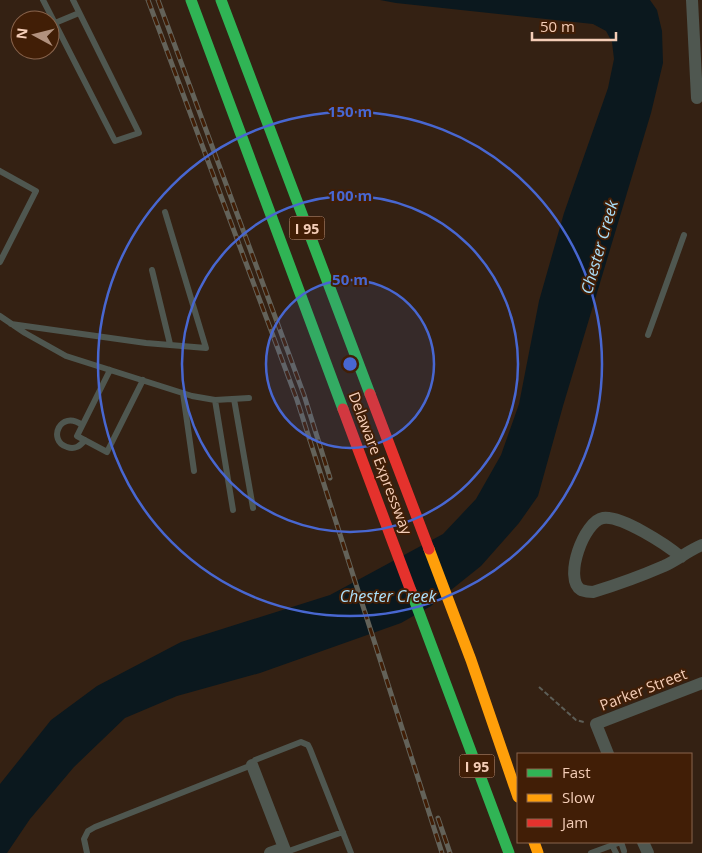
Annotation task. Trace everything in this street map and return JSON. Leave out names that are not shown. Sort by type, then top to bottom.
[{"type":"highway","name":"Delaware Expressway","points":[[191,0],[509,853]]},
{"type":"highway","name":"Delaware Expressway","points":[[221,0],[471,660],[517,794]]},
{"type":"street","points":[[692,0],[697,98]]},
{"type":"street","points":[[681,557],[651,535],[613,519],[603,518],[594,522],[586,531],[574,562],[575,582],[581,590],[593,592],[663,566],[681,557],[693,549],[702,546]]},
{"type":"street","name":"Parker Street","points":[[596,724],[702,684]]},
{"type":"street","points":[[596,724],[608,753]]},
{"type":"street","points":[[252,766],[285,851],[270,853]]},
{"type":"lane","points":[[60,33],[116,141],[139,133],[73,0]]},
{"type":"lane","points":[[60,21],[78,12]]},
{"type":"lane","points":[[0,181],[2,172],[36,191],[0,262]]},
{"type":"lane","points":[[11,324],[146,343],[206,348],[165,212]]},
{"type":"lane","points":[[648,335],[684,235]]},
{"type":"lane","points":[[152,270],[170,344]]},
{"type":"lane","points":[[0,316],[66,356],[183,393],[215,400],[250,398]]},
{"type":"lane","points":[[110,370],[77,436],[107,452],[143,380]]},
{"type":"lane","points":[[183,393],[194,472]]},
{"type":"lane","points":[[234,399],[253,508]]},
{"type":"lane","points":[[215,400],[233,510]]},
{"type":"lane","points":[[82,425],[76,420],[68,420],[61,424],[57,432],[58,440],[64,446],[71,449],[79,446],[84,440]]},
{"type":"lane","points":[[87,853],[84,839],[88,831],[95,827],[252,766],[255,760],[295,744],[305,742],[310,749],[351,853]]},
{"type":"lane","points":[[285,851],[343,832]]},
{"type":"lane","points":[[591,853],[603,851],[618,843]]},
{"type":"lane","points":[[621,843],[624,851]]},
{"type":"lane","points":[[612,845],[616,853]]},
{"type":"path","points":[[539,687],[576,720],[596,724]]},
{"type":"water","name":"Chester Creek","points":[[380,0],[650,0],[657,10],[662,31],[663,63],[651,113],[538,496],[519,523],[481,566],[431,606],[401,623],[260,673],[177,696],[125,718],[74,767],[30,819],[7,853],[0,853],[0,784],[51,720],[97,686],[181,642],[330,595],[443,534],[476,499],[501,455],[519,404],[539,301],[564,213],[608,88],[614,59],[612,42],[606,31],[593,24]]},
{"type":"railway","points":[[148,0],[297,400],[442,853]]},
{"type":"railway","points":[[158,0],[304,395],[330,478]]},
{"type":"railway","points":[[438,818],[450,853]]},
{"type":"traffic: fast","points":[[191,0],[343,409]]},
{"type":"traffic: fast","points":[[221,0],[370,394]]},
{"type":"traffic: fast","points":[[411,591],[509,853]]},
{"type":"traffic: slow","points":[[429,549],[471,660],[517,794]]},
{"type":"traffic: slow","points":[[534,843],[538,853]]},
{"type":"traffic: jam","points":[[370,394],[429,549]]},
{"type":"traffic: jam","points":[[343,409],[411,591]]}]
